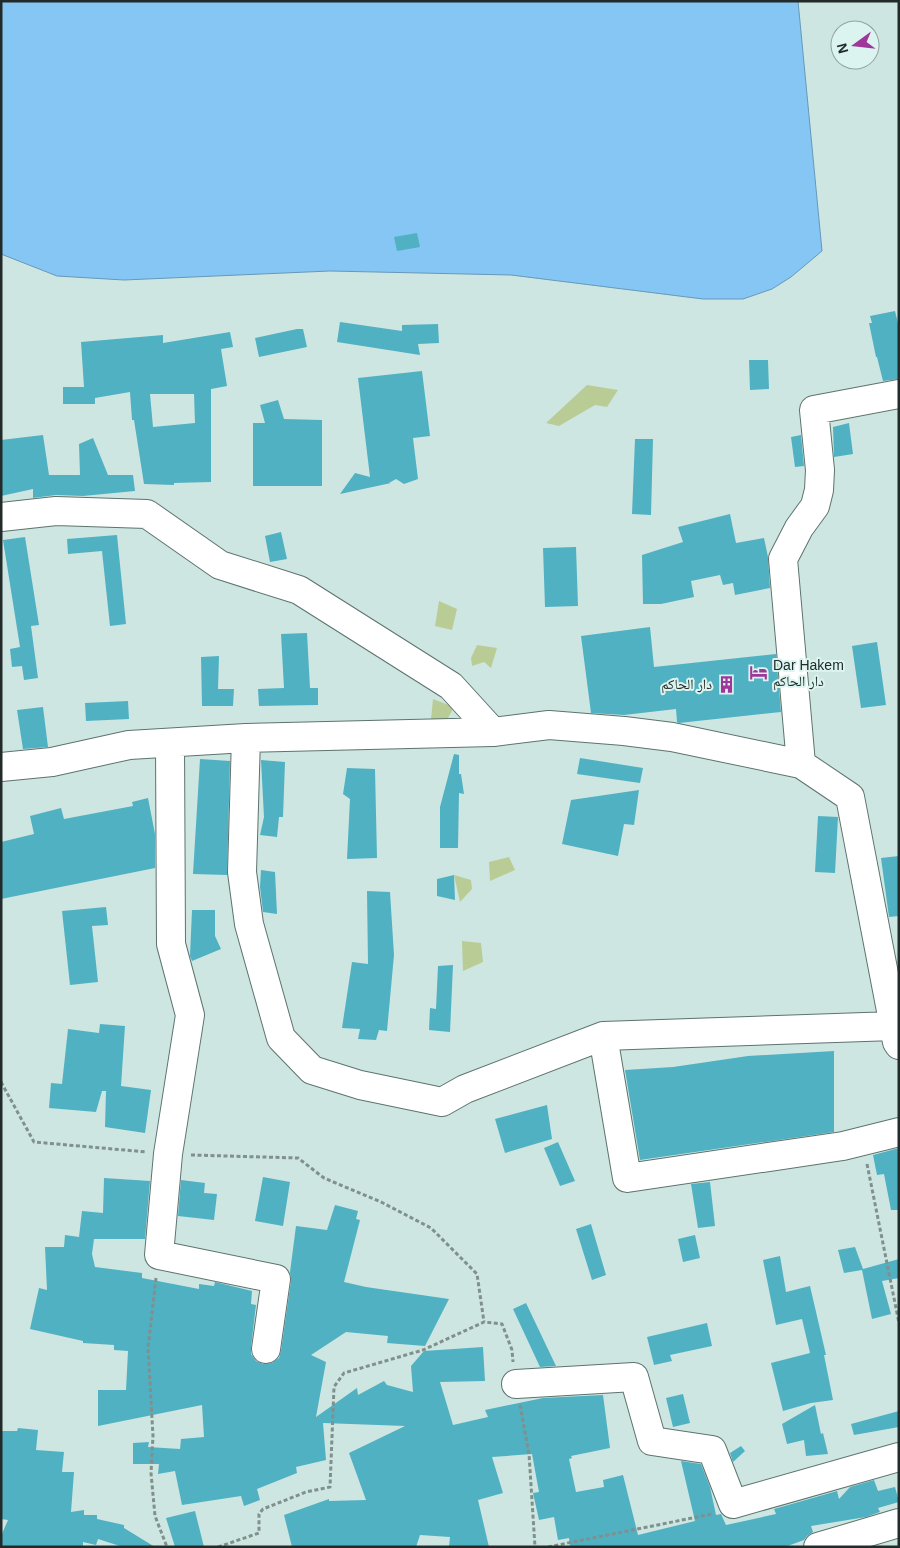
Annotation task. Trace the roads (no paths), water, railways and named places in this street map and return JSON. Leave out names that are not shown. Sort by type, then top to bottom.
[{"type":"street","points":[[801,764],[783,559],[799,528],[815,506],[819,490],[820,470],[814,410],[899,394]]},
{"type":"street","points":[[1,517],[56,512],[147,514],[220,565],[299,590],[451,686],[493,732]]},
{"type":"street","points":[[1,767],[52,762],[129,745],[246,738],[493,732],[549,725],[672,737],[801,764],[850,797],[896,1036],[603,1036],[465,1089],[442,1102],[360,1085],[312,1070],[281,1038],[249,924],[242,872],[246,738]]},
{"type":"street","points":[[170,744],[171,944],[190,1015],[168,1154],[159,1255],[276,1279],[266,1349]]},
{"type":"street","points":[[603,1036],[627,1178],[843,1146],[899,1132]]},
{"type":"street","points":[[516,1384],[634,1377],[652,1441],[712,1450],[733,1504],[899,1458]]},
{"type":"street","points":[[818,1547],[899,1523]]},
{"type":"water","points":[[1,1],[798,1],[822,251],[791,277],[772,289],[743,299],[703,299],[511,275],[330,271],[124,280],[57,276],[1,254]]},
{"type":"place","name":"Dar Hakem دار الحاكم","points":[[759,673]]},
{"type":"place","name":"دار الحاكم","points":[[726,684]]}]
